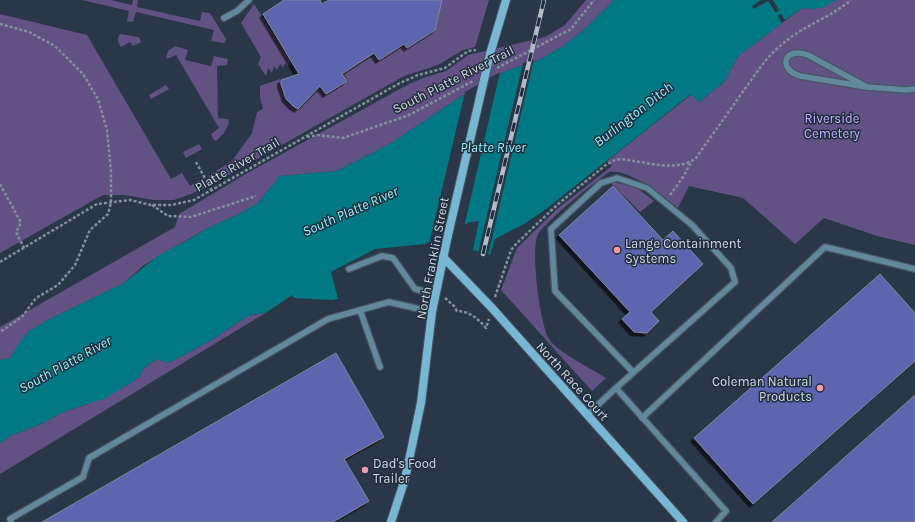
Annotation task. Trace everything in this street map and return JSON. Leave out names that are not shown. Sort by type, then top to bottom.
[{"type":"street","name":"North Franklin Street","points":[[391,522],[405,479],[421,403],[432,312],[443,257],[490,54],[506,0]]},
{"type":"street","name":"North Race Court","points":[[443,257],[492,308],[683,522]]},
{"type":"lane","points":[[224,18],[237,11],[249,0]]},
{"type":"lane","points":[[866,87],[800,52],[794,52],[789,56],[786,62],[787,68],[792,74],[800,76],[866,87],[907,90],[915,89]]},
{"type":"lane","points":[[588,414],[734,282],[731,268],[692,225],[647,188],[618,178],[601,183],[551,229],[555,291],[633,372]]},
{"type":"lane","points":[[642,418],[824,247],[915,269]]},
{"type":"lane","points":[[349,269],[382,256],[393,258],[415,289],[436,294]]},
{"type":"lane","points":[[11,522],[10,520],[83,477],[89,458],[328,319],[389,302],[432,312]]},
{"type":"lane","points":[[360,310],[380,367]]},
{"type":"lane","points":[[616,388],[726,511],[716,522]]},
{"type":"path","name":"South Platte River Trail","points":[[494,70],[571,29],[594,0]]},
{"type":"path","points":[[665,202],[683,177],[691,162],[696,158],[760,68],[778,47],[806,26],[826,17],[851,0]]},
{"type":"path","points":[[0,24],[29,32],[55,46],[83,74],[98,99],[107,130],[111,172],[111,203],[108,214],[90,230],[75,265],[58,285],[36,298],[22,317],[0,332]]},
{"type":"path","name":"Platte River Trail","points":[[0,262],[97,204],[130,200],[152,205],[171,205],[194,200],[398,84],[418,75],[444,68],[468,51],[476,50]]},
{"type":"path","name":"South Platte River Trail","points":[[304,137],[317,135],[343,138],[409,115],[479,77]]},
{"type":"path","points":[[498,288],[511,250],[516,244],[557,205],[607,164],[616,160],[627,159],[660,165],[675,165],[691,162]]},
{"type":"path","points":[[196,162],[211,189]]},
{"type":"path","points":[[0,184],[20,219],[21,223],[16,232],[24,248]]},
{"type":"path","points":[[152,205],[168,216],[191,217],[256,196]]},
{"type":"path","points":[[424,277],[427,280]]},
{"type":"path","points":[[454,306],[457,311],[466,312],[476,317],[486,328],[488,322]]},
{"type":"green space","points":[[82,0],[110,0],[132,5],[133,0],[138,0],[137,7],[200,21],[202,12],[210,13],[226,39],[225,43],[211,41],[214,30],[136,12],[133,22],[127,21],[129,11]]},
{"type":"green space","points":[[442,0],[489,0],[475,47],[463,50],[438,65],[404,76],[213,184],[208,176],[232,161],[252,133],[257,112],[263,109],[260,97],[260,86],[280,79],[281,89],[285,98],[294,108],[299,110],[321,88],[326,95],[348,81],[344,74],[374,55],[379,61],[404,45],[407,49],[435,31]]},
{"type":"green space","points":[[586,0],[614,0],[585,29],[562,47],[539,60],[506,71],[457,99],[393,142],[336,171],[280,176],[258,203],[241,213],[206,229],[144,265],[124,283],[48,320],[15,351],[10,358],[0,360],[0,327],[175,227],[179,214],[244,175],[407,85],[446,71],[468,55],[545,37],[565,25]]},
{"type":"green space","name":"Riverside Cemetery","points":[[836,0],[915,0],[915,245],[877,236],[824,218],[795,244],[743,198],[689,186],[678,208],[655,190],[636,179],[617,172],[609,172],[557,214],[539,232],[536,242],[535,255],[539,303],[549,339],[559,349],[575,360],[606,378],[592,391],[501,290],[517,248],[557,209],[612,166],[607,161],[692,94],[699,102],[724,82],[738,56],[802,8],[820,7]]},
{"type":"green space","points":[[254,4],[291,62],[288,66],[285,63],[283,68],[280,64],[277,70],[274,66],[272,73],[268,68],[266,76],[258,64],[261,57],[241,23]]},
{"type":"green space","points":[[0,14],[87,35],[171,179],[182,173],[190,186],[203,178],[206,187],[174,200],[154,200],[124,195],[103,195],[0,253]]},
{"type":"green space","points":[[120,34],[138,37],[141,42],[133,46],[130,42],[121,47],[118,40]]},
{"type":"green space","points":[[175,46],[188,50],[185,60],[211,66],[214,56],[228,59],[227,65],[217,66],[218,118],[228,119],[229,123],[224,133],[216,141],[211,134],[219,128],[176,55],[167,59],[166,57],[168,51]]},
{"type":"green space","points":[[166,85],[169,89],[151,99],[149,95]]},
{"type":"green space","points":[[199,144],[202,149],[186,158],[183,152]]},
{"type":"green space","points":[[615,182],[637,188],[654,201],[640,212],[611,183]]},
{"type":"green space","points":[[267,312],[0,474],[0,443],[10,436],[39,425],[63,412],[85,405],[125,386],[138,378],[146,366],[157,359],[169,363],[213,339],[248,316]]},
{"type":"water","name":"Platte River","points":[[614,0],[761,0],[752,6],[754,9],[768,1],[782,23],[738,56],[724,82],[699,102],[691,94],[546,209],[524,224],[495,239],[490,255],[473,250],[479,221],[470,222],[425,244],[375,249],[331,272],[338,299],[294,298],[292,295],[267,312],[248,316],[213,339],[169,363],[157,359],[146,366],[138,378],[106,398],[63,412],[39,425],[10,436],[0,443],[0,360],[10,358],[29,331],[48,320],[124,283],[159,255],[258,203],[280,176],[336,171],[393,142],[457,99],[506,71],[539,60],[562,47],[585,29]]},
{"type":"water","points":[[773,0],[836,0],[824,7],[814,9],[802,8],[785,20]]},
{"type":"pier","points":[[534,59],[488,255],[478,253],[523,63]]},
{"type":"pier","points":[[500,72],[464,227],[429,244],[465,92]]},
{"type":"building","points":[[284,0],[320,0],[322,4],[329,0],[442,0],[435,30],[407,48],[404,44],[379,60],[374,53],[342,74],[347,81],[326,94],[320,86],[298,109],[286,99],[281,80],[299,74],[263,14]]},
{"type":"building","points":[[613,186],[663,240],[673,231],[703,264],[651,312],[659,321],[647,333],[634,332],[622,319],[630,312],[559,235]]},
{"type":"building","points":[[880,274],[915,313],[915,361],[753,504],[694,438]]},
{"type":"building","points":[[336,353],[384,437],[344,459],[369,501],[333,522],[42,522]]},
{"type":"building","points":[[915,395],[915,522],[772,522]]},
{"type":"waterway","name":"Burlington Ditch","points":[[772,17],[785,9]]},
{"type":"railway","points":[[483,254],[544,0]]},
{"type":"place","name":"Lange Containment Systems","points":[[617,250]]},
{"type":"place","name":"Coleman Natural Products","points":[[820,388]]},
{"type":"place","name":"Dad's Food Trailer","points":[[365,470]]},
{"type":"water label","name":"South Platte River","points":[[350,211]]},
{"type":"water label","name":"South Platte River","points":[[65,364]]}]
